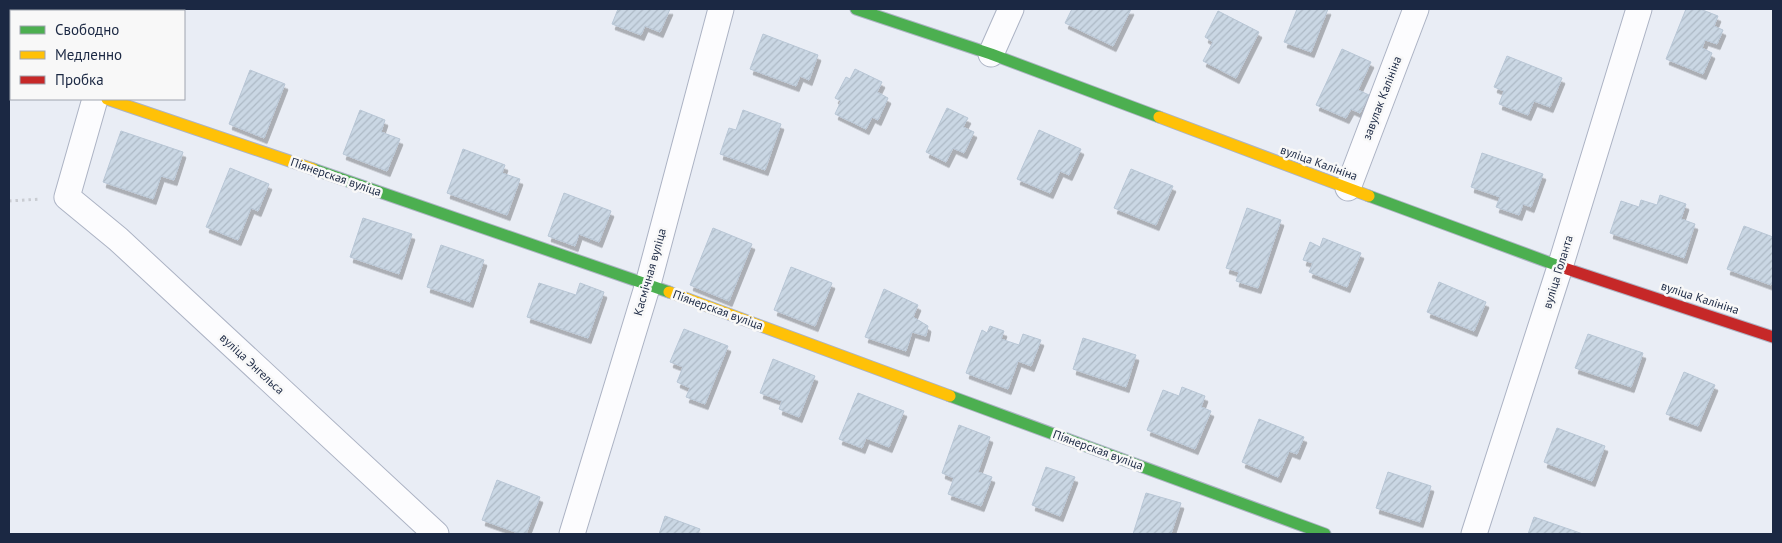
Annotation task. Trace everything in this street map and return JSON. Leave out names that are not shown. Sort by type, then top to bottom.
[{"type":"street","name":"Касмічная вуліца","points":[[572,534],[648,284],[721,9]]},
{"type":"street","name":"вуліца Калініна","points":[[856,9],[990,54],[1560,267],[1773,337]]},
{"type":"street","points":[[990,54],[1011,9]]},
{"type":"street","name":"завулак Калініна","points":[[1348,188],[1416,9]]},
{"type":"street","name":"вуліца Голанта","points":[[1474,534],[1560,267],[1639,9]]},
{"type":"street","points":[[67,197],[95,100]]},
{"type":"street","name":"Піянерская вуліца","points":[[110,100],[648,284],[1325,534]]},
{"type":"street","name":"вуліца Энгельса","points":[[67,197],[118,239],[436,534]]},
{"type":"path","points":[[9,201],[67,197]]},
{"type":"building","points":[[24,9],[73,9],[73,10]]},
{"type":"building","points":[[618,9],[670,9],[660,32],[645,26],[641,35],[612,24]]},
{"type":"building","points":[[1072,9],[1131,9],[1113,46],[1065,23]]},
{"type":"building","points":[[1297,9],[1328,9],[1311,52],[1284,42]]},
{"type":"building","points":[[1686,9],[1700,9],[1718,16],[1714,26],[1723,30],[1717,44],[1705,40],[1702,48],[1712,53],[1703,74],[1666,59]]},
{"type":"building","points":[[1218,11],[1259,32],[1236,78],[1203,61],[1213,42],[1205,37]]},
{"type":"building","points":[[763,34],[818,55],[809,80],[800,76],[796,86],[750,69]]},
{"type":"building","points":[[1342,49],[1371,62],[1358,90],[1369,95],[1360,113],[1351,109],[1346,118],[1316,105]]},
{"type":"building","points":[[1507,56],[1562,78],[1550,107],[1534,101],[1528,115],[1499,104],[1504,91],[1494,87]]},
{"type":"building","points":[[855,69],[882,82],[877,92],[888,98],[878,120],[872,117],[866,129],[835,114],[841,101],[835,98],[846,77],[850,79]]},
{"type":"building","points":[[250,70],[285,84],[264,138],[229,124]]},
{"type":"building","points":[[947,108],[968,118],[963,127],[974,132],[964,153],[953,148],[946,162],[926,152]]},
{"type":"building","points":[[360,110],[385,120],[381,132],[400,139],[387,171],[343,154]]},
{"type":"building","points":[[743,110],[781,124],[765,170],[720,154],[729,128],[736,130]]},
{"type":"building","points":[[1039,130],[1081,149],[1069,175],[1060,171],[1050,193],[1017,179]]},
{"type":"building","points":[[121,131],[183,152],[174,180],[161,176],[153,199],[103,182]]},
{"type":"building","points":[[463,149],[505,165],[502,173],[520,179],[507,215],[447,193]]},
{"type":"building","points":[[1482,153],[1543,174],[1531,207],[1523,204],[1519,215],[1496,207],[1500,197],[1471,187]]},
{"type":"building","points":[[230,168],[269,184],[258,211],[251,208],[238,240],[206,227]]},
{"type":"building","points":[[1131,169],[1173,186],[1156,225],[1114,208]]},
{"type":"building","points":[[564,193],[611,211],[599,242],[579,234],[575,246],[548,236]]},
{"type":"building","points":[[1660,195],[1686,204],[1681,219],[1695,224],[1684,258],[1610,233],[1621,201],[1639,207],[1641,200],[1657,205]]},
{"type":"building","points":[[1247,208],[1281,220],[1258,288],[1236,281],[1239,272],[1226,268]]},
{"type":"building","points":[[363,218],[412,234],[399,274],[350,257]]},
{"type":"building","points":[[1744,226],[1773,237],[1773,280],[1771,285],[1727,269]]},
{"type":"building","points":[[713,228],[752,244],[729,301],[690,285]]},
{"type":"building","points":[[1323,238],[1361,253],[1347,287],[1309,272],[1313,263],[1303,260],[1310,242],[1320,247]]},
{"type":"building","points":[[441,245],[484,260],[470,302],[427,287]]},
{"type":"building","points":[[791,267],[832,283],[815,326],[774,310]]},
{"type":"building","points":[[1439,282],[1486,302],[1474,331],[1427,312]]},
{"type":"building","points":[[539,283],[576,295],[580,283],[604,292],[588,338],[527,317]]},
{"type":"building","points":[[884,289],[918,305],[913,317],[928,326],[926,336],[912,332],[906,351],[865,337]]},
{"type":"building","points":[[990,326],[1004,331],[1001,339],[1019,345],[1023,334],[1041,340],[1031,366],[1018,361],[1008,389],[966,373],[982,330],[987,333]]},
{"type":"building","points":[[684,329],[728,346],[705,404],[686,397],[690,388],[677,382],[683,367],[670,362]]},
{"type":"building","points":[[1588,334],[1643,353],[1631,387],[1575,368]]},
{"type":"building","points":[[1083,338],[1136,355],[1126,387],[1073,369]]},
{"type":"building","points":[[773,359],[815,376],[799,417],[779,409],[782,401],[760,393]]},
{"type":"building","points":[[1684,372],[1715,385],[1698,426],[1666,414]]},
{"type":"building","points":[[1182,387],[1205,396],[1201,407],[1211,411],[1195,449],[1147,430],[1163,390],[1179,396]]},
{"type":"building","points":[[858,393],[904,411],[889,447],[866,438],[862,448],[839,439]]},
{"type":"building","points":[[1259,419],[1304,437],[1297,454],[1289,451],[1278,477],[1242,462]]},
{"type":"building","points":[[959,425],[990,437],[978,472],[992,477],[981,506],[948,494],[954,478],[942,473]]},
{"type":"building","points":[[1557,428],[1605,446],[1592,481],[1544,462]]},
{"type":"building","points":[[1046,467],[1075,477],[1060,516],[1032,505]]},
{"type":"building","points":[[1388,472],[1431,486],[1420,522],[1376,508]]},
{"type":"building","points":[[497,480],[540,497],[526,534],[521,534],[482,520]]},
{"type":"building","points":[[1146,493],[1181,503],[1171,534],[1133,534]]},
{"type":"building","points":[[665,516],[700,529],[698,534],[659,534]]},
{"type":"building","points":[[1534,517],[1583,534],[1528,534]]},
{"type":"traffic: fast","points":[[856,9],[991,54],[1159,117]]},
{"type":"traffic: fast","points":[[313,169],[669,292]]},
{"type":"traffic: fast","points":[[1369,196],[1564,268]]},
{"type":"traffic: fast","points":[[950,396],[1325,534]]},
{"type":"traffic: slow","points":[[110,100],[313,169]]},
{"type":"traffic: slow","points":[[1159,117],[1369,196]]},
{"type":"traffic: slow","points":[[669,292],[950,396]]},
{"type":"traffic: jam","points":[[1564,268],[1773,337]]}]
